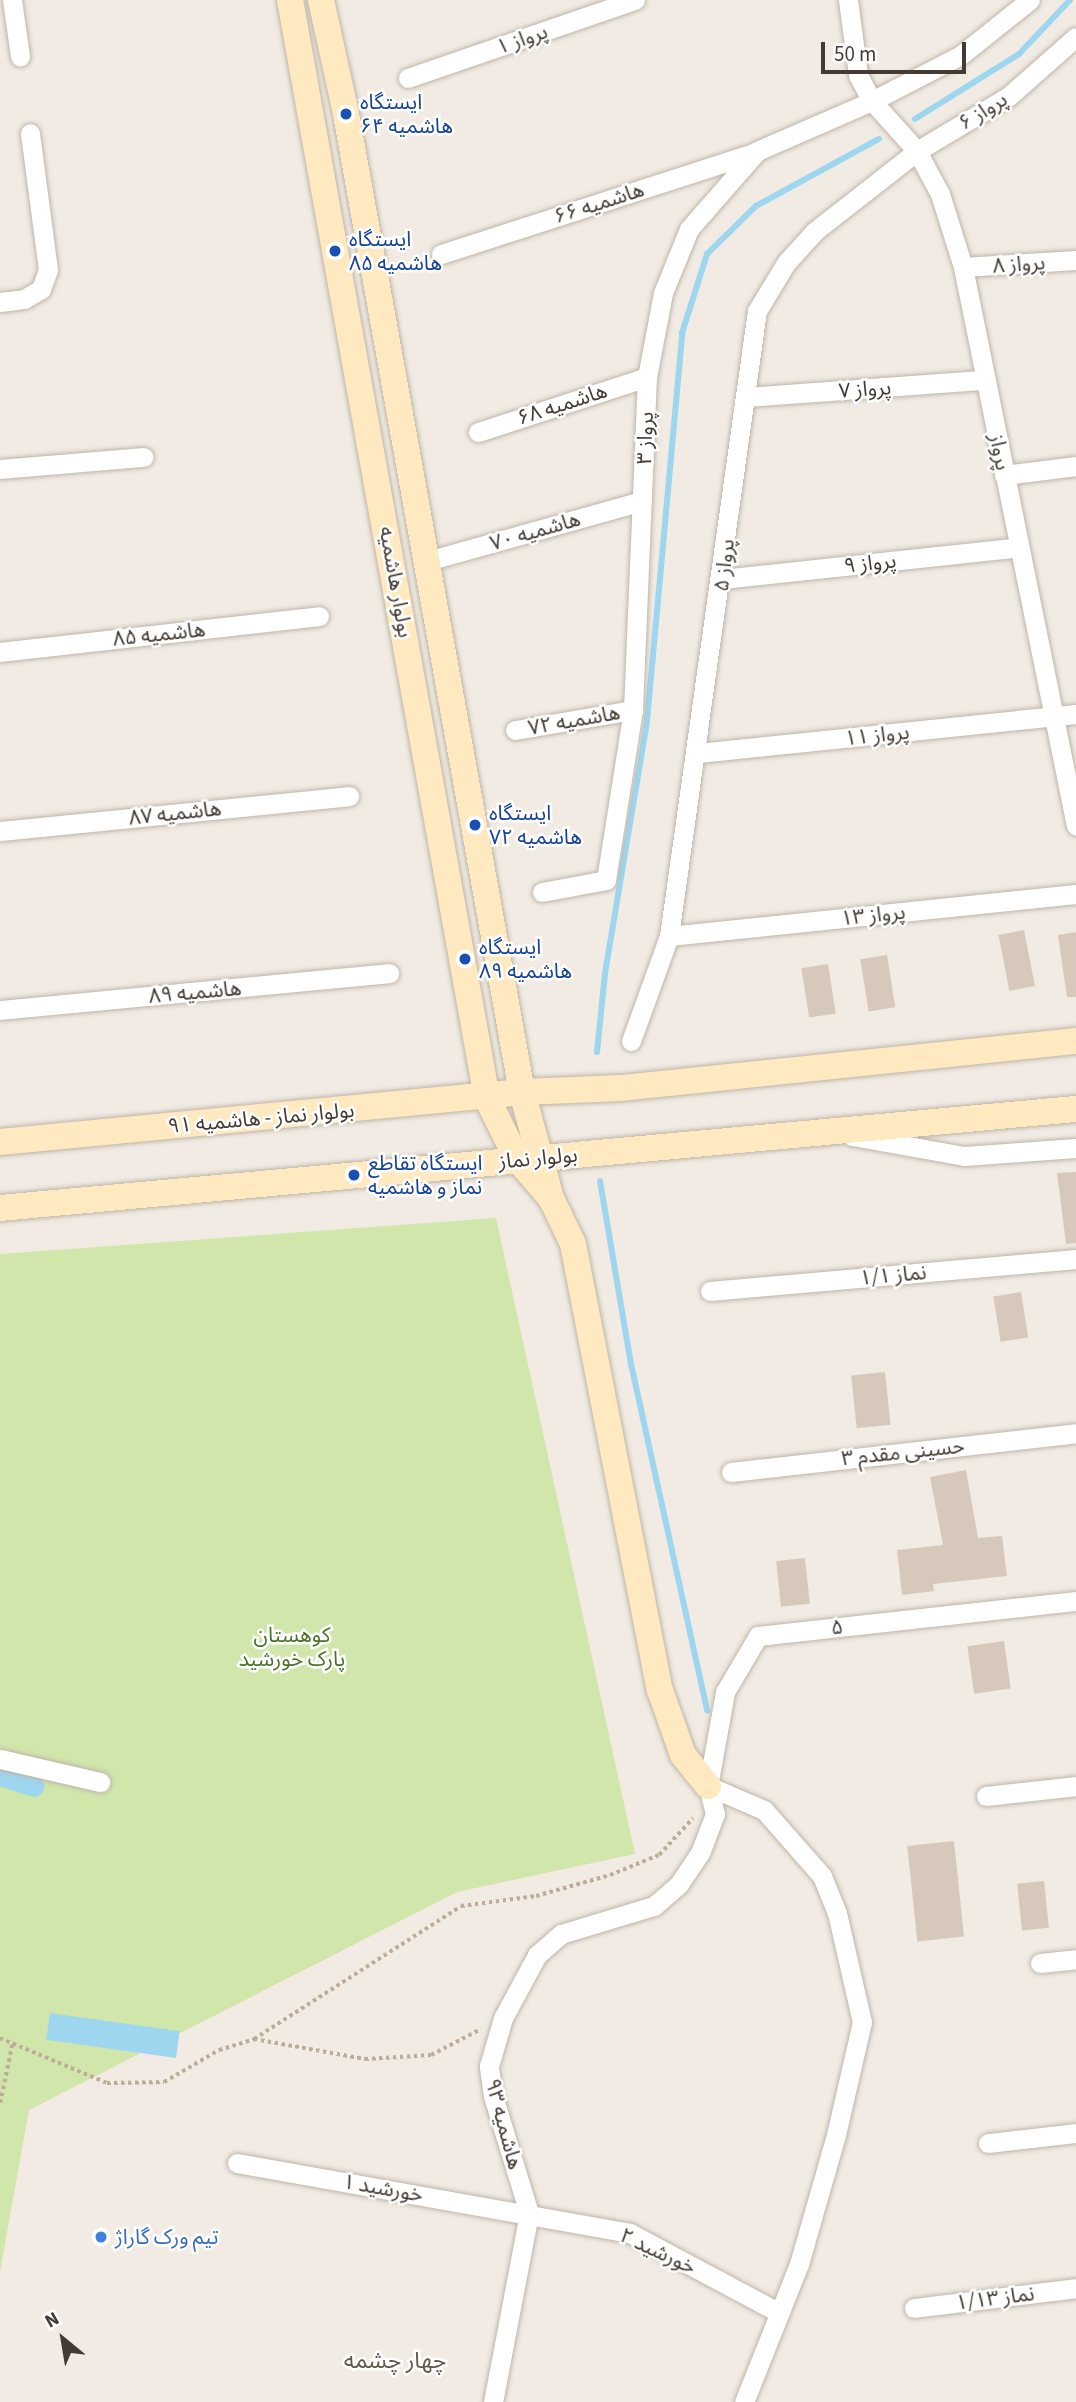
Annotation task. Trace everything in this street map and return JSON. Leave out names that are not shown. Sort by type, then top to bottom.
[{"type":"main road","name":"بولوار هاشمیه","points":[[290,0],[487,1098],[529,1158]]},
{"type":"main road","name":"بولوار هاشمیه","points":[[321,0],[427,561],[522,1092],[529,1158]]},
{"type":"main road","points":[[522,1092],[621,1088],[1076,1041]]},
{"type":"main road","name":"بولوار نماز - هاشمیه ۹۱","points":[[0,1142],[487,1098],[522,1092]]},
{"type":"main road","name":"بولوار نماز","points":[[0,1208],[1076,1109]]},
{"type":"main road","points":[[529,1158],[573,1244],[660,1690],[683,1755],[708,1786]]},
{"type":"street","points":[[12,0],[20,56]]},
{"type":"street","name":"پرواز ۱","points":[[408,78],[635,0]]},
{"type":"street","name":"پرواز","points":[[848,0],[858,75],[872,101],[917,151],[940,194],[963,267],[1056,716],[1076,826]]},
{"type":"street","name":"پرواز ۳","points":[[542,892],[606,880],[633,710],[647,377],[663,293],[689,229],[757,151],[872,101],[961,55],[1030,0]]},
{"type":"street","name":"پرواز ۶","points":[[917,151],[1009,96],[1066,57],[1076,37]]},
{"type":"street","points":[[0,302],[24,299],[41,289],[48,270],[30,133]]},
{"type":"street","name":"هاشمیه ۶۶","points":[[440,254],[757,151]]},
{"type":"street","name":"پرواز ۵","points":[[631,1041],[670,936],[698,753],[757,311],[786,263],[815,231],[917,151]]},
{"type":"street","name":"پرواز ۸","points":[[963,267],[1076,260]]},
{"type":"street","name":"هاشمیه ۶۸","points":[[478,432],[647,377]]},
{"type":"street","name":"پرواز ۷","points":[[745,397],[985,380]]},
{"type":"street","points":[[0,469],[144,457]]},
{"type":"street","points":[[1004,475],[1076,466]]},
{"type":"street","name":"هاشمیه ۷۰","points":[[427,561],[642,501]]},
{"type":"street","name":"پرواز ۹","points":[[722,579],[1019,547]]},
{"type":"street","name":"هاشمیه ۸۵","points":[[0,652],[318,617]]},
{"type":"street","name":"هاشمیه ۷۲","points":[[515,730],[633,710]]},
{"type":"street","name":"پرواز ۱۱","points":[[698,753],[1076,714]]},
{"type":"street","name":"هاشمیه ۸۷","points":[[0,831],[349,796]]},
{"type":"street","name":"پرواز ۱۳","points":[[670,936],[1076,894]]},
{"type":"street","name":"هاشمیه ۸۹","points":[[0,1010],[389,973]]},
{"type":"street","points":[[837,1133],[964,1156],[1076,1148]]},
{"type":"street","name":"نماز ۱/۱","points":[[710,1292],[1076,1259]]},
{"type":"street","name":"حسینی مقدم ۳","points":[[731,1472],[1076,1433]]},
{"type":"street","name":"۵","points":[[708,1786],[725,1692],[758,1636],[1076,1601]]},
{"type":"street","points":[[0,1759],[100,1782]]},
{"type":"street","points":[[708,1786],[715,1814]]},
{"type":"street","points":[[708,1786],[764,1810],[822,1876],[837,1913],[862,2022],[833,2148],[799,2264],[744,2402]]},
{"type":"street","points":[[986,1796],[1076,1787]]},
{"type":"street","name":"هاشمیه ۹۳","points":[[493,2402],[529,2213],[492,2096],[489,2066],[503,2018],[537,1955],[561,1934],[654,1906],[679,1884],[700,1853],[715,1814]]},
{"type":"street","points":[[1040,1963],[1076,1959]]},
{"type":"street","points":[[988,2143],[1076,2133]]},
{"type":"street","name":"خورشید ۱","points":[[237,2162],[529,2213]]},
{"type":"street","name":"خورشید ۲","points":[[529,2213],[630,2232],[778,2312]]},
{"type":"street","name":"نماز ۱/۱۳","points":[[914,2308],[1076,2288]]},
{"type":"path","points":[[0,2038],[107,2083],[164,2082],[219,2050],[254,2039],[461,1906],[536,1896],[610,1875],[659,1855],[691,1819],[715,1814]]},
{"type":"path","points":[[254,2039],[365,2059],[430,2055],[503,2018]]},
{"type":"path","points":[[0,2102],[12,2045]]},
{"type":"green space","name":"کوهستان پارک خورشید","points":[[496,1218],[635,1854],[457,1892],[29,2110],[0,2272],[0,1254]]},
{"type":"water","points":[[50,2013],[180,2031],[176,2058],[46,2040]]},
{"type":"building","points":[[1024,930],[1035,986],[1009,991],[998,935]]},
{"type":"building","points":[[1076,932],[1076,997],[1067,997],[1058,935]]},
{"type":"building","points":[[887,955],[895,1007],[869,1012],[860,959]]},
{"type":"building","points":[[828,964],[836,1013],[809,1018],[801,968]]},
{"type":"building","points":[[1076,1172],[1076,1243],[1066,1244],[1057,1173]]},
{"type":"building","points":[[1021,1292],[1028,1337],[1001,1342],[993,1296]]},
{"type":"building","points":[[885,1372],[891,1425],[857,1428],[851,1376]]},
{"type":"building","points":[[966,1470],[978,1538],[1002,1536],[1007,1576],[933,1584],[934,1591],[902,1595],[897,1550],[943,1545],[930,1477]]},
{"type":"building","points":[[805,1558],[810,1604],[781,1607],[776,1561]]},
{"type":"building","points":[[1004,1641],[1011,1689],[974,1694],[967,1646]]},
{"type":"building","points":[[954,1841],[964,1936],[917,1941],[907,1846]]},
{"type":"building","points":[[1044,1881],[1049,1928],[1022,1931],[1017,1884]]},
{"type":"waterway","points":[[915,119],[1019,54],[1070,0]]},
{"type":"waterway","points":[[597,1052],[605,973],[647,721],[682,333],[707,254],[756,206],[879,139]]},
{"type":"waterway","points":[[600,1181],[631,1364],[707,1711]]},
{"type":"waterway","points":[[0,1775],[33,1786]]},
{"type":"place","name":"ایستگاه هاشمیه ۶۴","points":[[346,114]]},
{"type":"place","name":"ایستگاه هاشمیه ۸۵","points":[[335,251]]},
{"type":"place","name":"ایستگاه هاشمیه ۷۲","points":[[475,825]]},
{"type":"place","name":"ایستگاه هاشمیه ۸۹","points":[[465,959]]},
{"type":"place","name":"ایستگاه تقاطع نماز و هاشمیه","points":[[354,1175]]},
{"type":"place","name":"تیم ورک گاراژ","points":[[101,2237]]},
{"type":"district","name":"چهار چشمه","points":[[395,2361]]}]
